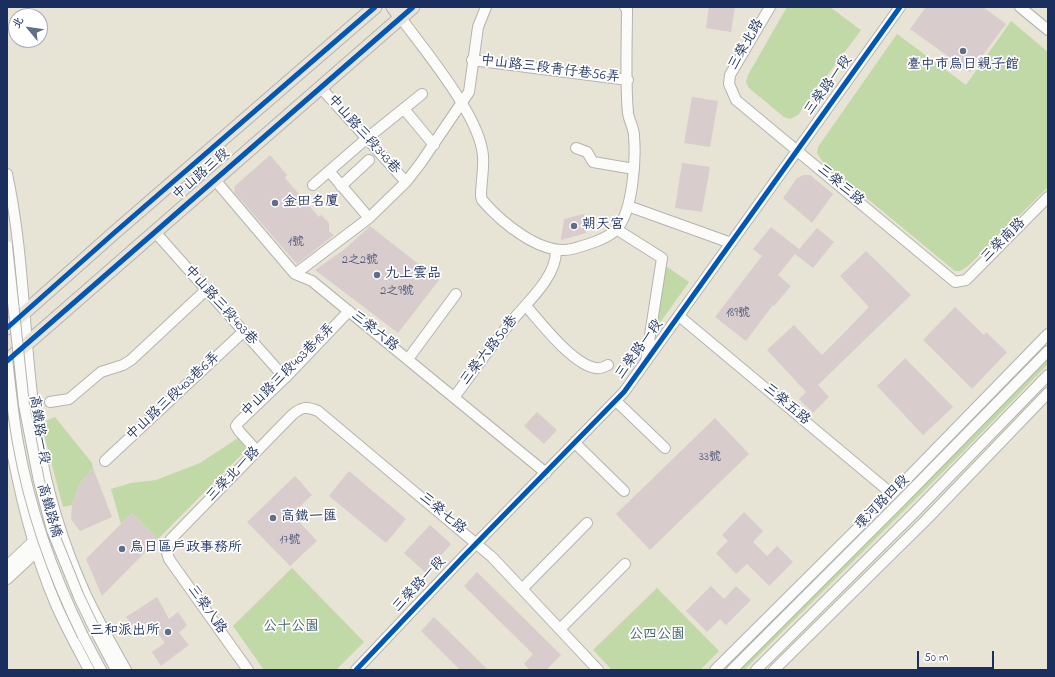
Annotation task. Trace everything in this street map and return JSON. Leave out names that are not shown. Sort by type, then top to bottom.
[{"type":"main road","name":"中山路三段","points":[[7,328],[114,233],[375,7]]},
{"type":"main road","name":"中山路三段","points":[[7,360],[321,88],[397,12],[413,7]]},
{"type":"street","points":[[295,274],[369,218],[406,182],[434,145],[469,92],[472,60],[478,27],[486,7]]},
{"type":"street","name":"三榮北路","points":[[728,84],[735,64],[770,7]]},
{"type":"street","name":"三榮路一段","points":[[356,670],[477,543],[616,401],[646,363],[900,7]]},
{"type":"street","points":[[1020,7],[1048,30]]},
{"type":"street","points":[[397,12],[462,102],[474,127],[483,156],[482,200],[521,234],[533,242],[556,251],[585,246],[616,229],[628,206],[634,169],[634,135],[628,114],[627,8]]},
{"type":"street","name":"中山路三段青仔巷56弄","points":[[472,60],[628,80]]},
{"type":"street","name":"三榮三路","points":[[728,84],[736,100],[798,150],[951,279],[958,282]]},
{"type":"street","name":"中山路三段343巷","points":[[321,88],[406,182]]},
{"type":"street","points":[[313,185],[366,139],[422,94]]},
{"type":"street","points":[[404,109],[434,145]]},
{"type":"street","points":[[576,148],[588,152],[593,162],[634,169]]},
{"type":"street","points":[[341,186],[369,160]]},
{"type":"street","points":[[329,172],[369,218]]},
{"type":"street","name":"高鐵路一段","points":[[7,174],[22,283],[27,344],[38,440],[57,519],[85,593],[126,670]]},
{"type":"street","name":"三榮六路","points":[[215,180],[295,274],[312,280],[348,311],[455,396],[546,473]]},
{"type":"street","name":"三榮南路","points":[[958,282],[966,280],[1048,196]]},
{"type":"street","points":[[628,206],[731,242]]},
{"type":"street","points":[[616,229],[662,258],[646,363]]},
{"type":"street","name":"中山路三段403巷","points":[[155,232],[205,291],[285,378]]},
{"type":"street","name":"高鐵路橋","points":[[7,246],[24,405],[36,468],[52,530],[79,597],[116,670]]},
{"type":"street","name":"三榮六路50巷","points":[[455,396],[510,322],[534,297],[554,265],[556,251]]},
{"type":"street","points":[[50,402],[69,399],[101,372],[123,365],[131,360],[205,291]]},
{"type":"street","points":[[408,359],[456,294]]},
{"type":"street","points":[[526,306],[569,352],[582,362],[601,369],[608,366]]},
{"type":"street","name":"中山路三段403巷18弄","points":[[257,451],[236,426],[285,378],[348,311]]},
{"type":"street","name":"三榮五路","points":[[679,316],[892,494]]},
{"type":"street","name":"中山路三段403巷6弄","points":[[104,461],[243,332]]},
{"type":"street","name":"環河路四段","points":[[715,670],[892,494],[1048,334]]},
{"type":"street","name":"環河路四段","points":[[732,670],[1048,351]]},
{"type":"street","name":"高鐵路橋","points":[[7,360],[18,443],[27,485],[42,538],[66,602],[101,670]]},
{"type":"street","name":"環河路四段","points":[[756,670],[915,512],[1048,376]]},
{"type":"street","points":[[774,670],[926,520],[1048,393]]},
{"type":"street","points":[[616,401],[665,448]]},
{"type":"street","name":"三榮北一路","points":[[166,549],[171,539],[292,415],[298,410],[306,407]]},
{"type":"street","name":"三榮七路","points":[[306,407],[318,411],[477,543],[598,670]]},
{"type":"street","name":"高鐵路一段","points":[[7,425],[33,541],[57,606],[89,670]]},
{"type":"street","points":[[576,443],[624,491]]},
{"type":"street","points":[[7,566],[57,519]]},
{"type":"street","points":[[522,589],[587,523]]},
{"type":"street","points":[[7,579],[61,530]]},
{"type":"street","name":"三榮八路","points":[[166,549],[169,558],[248,670]]},
{"type":"street","points":[[560,629],[625,564]]},
{"type":"green space","points":[[787,7],[830,7],[861,30],[798,115],[790,119],[784,117],[749,88],[746,82],[748,75]]},
{"type":"green space","points":[[1011,21],[1048,52],[1048,187],[968,266],[960,271],[955,271],[823,162],[817,153],[818,147],[897,34],[966,85]]},
{"type":"green space","points":[[663,264],[689,282],[654,331]]},
{"type":"green space","points":[[1048,357],[1048,364],[960,455],[744,670],[737,670]]},
{"type":"green space","points":[[55,417],[92,463],[93,468],[79,485],[72,505],[63,507],[41,423]]},
{"type":"green space","points":[[238,438],[247,449],[158,539],[132,513],[121,524],[111,489],[131,483],[156,480],[200,463]]},
{"type":"green space","name":"公十公園","points":[[292,568],[364,642],[336,670],[264,670],[233,626]]},
{"type":"green space","name":"公四公園","points":[[657,588],[719,651],[700,670],[612,670],[593,650]]},
{"type":"building","points":[[709,7],[735,7],[731,32],[706,28]]},
{"type":"building","name":"臺中市烏日親子館","points":[[926,7],[983,7],[1006,24],[970,72],[910,29]]},
{"type":"building","points":[[692,97],[718,101],[710,147],[684,143]]},
{"type":"building","name":"金田名廈","points":[[270,155],[287,175],[285,178],[319,217],[321,215],[329,223],[329,231],[334,235],[297,264],[234,192],[235,186]]},
{"type":"building","points":[[682,163],[710,167],[702,212],[675,208]]},
{"type":"building","points":[[804,175],[810,175],[833,194],[812,223],[783,198],[797,178]]},
{"type":"building","name":"朝天宮","points":[[584,214],[586,233],[561,240],[564,219]]},
{"type":"building","name":"九上雲品","points":[[370,226],[439,280],[398,333],[315,270],[345,249]]},
{"type":"building","points":[[771,227],[799,249],[778,275],[791,286],[774,306],[773,305],[746,341],[715,317],[762,256],[753,249]]},
{"type":"building","points":[[817,228],[834,242],[813,268],[795,254]]},
{"type":"building","points":[[866,251],[911,295],[818,385],[829,397],[813,413],[799,399],[806,392],[767,350],[794,325],[822,355],[849,328],[869,307],[840,276]]},
{"type":"building","points":[[955,307],[984,335],[986,332],[1007,352],[972,389],[923,340]]},
{"type":"building","points":[[905,358],[953,407],[923,435],[877,386]]},
{"type":"building","points":[[537,412],[557,430],[544,444],[524,426]]},
{"type":"building","points":[[715,418],[749,454],[650,550],[616,514]]},
{"type":"building","points":[[93,468],[112,517],[80,531],[71,519],[72,505],[79,485]]},
{"type":"building","points":[[349,471],[406,519],[386,543],[329,496]]},
{"type":"building","name":"高鐵一匯","points":[[295,476],[312,495],[292,514],[317,541],[290,566],[247,522]]},
{"type":"building","points":[[744,512],[763,531],[753,542],[767,556],[777,546],[793,562],[769,586],[747,564],[736,574],[716,553],[728,541],[722,535]]},
{"type":"building","name":"烏日區戶政事務所","points":[[132,513],[158,539],[102,596],[86,559]]},
{"type":"building","points":[[430,525],[451,544],[426,573],[404,553]]},
{"type":"building","points":[[477,572],[561,655],[546,670],[530,670],[524,664],[533,654],[464,586]]},
{"type":"building","points":[[711,586],[724,599],[736,586],[751,600],[726,625],[720,619],[707,632],[686,611]]},
{"type":"building","name":"三和派出所","points":[[157,597],[169,619],[178,612],[187,625],[179,633],[189,645],[161,666],[152,652],[165,643],[149,621],[136,631],[126,617]]},
{"type":"building","points":[[434,617],[488,670],[460,670],[421,631]]},
{"type":"cycle path","points":[[7,328],[114,233],[375,7]]},
{"type":"cycle path","points":[[7,361],[413,7]]},
{"type":"cycle path","points":[[356,670],[464,556],[624,392],[900,7]]},
{"type":"place","name":"臺中市烏日親子館","points":[[963,51]]},
{"type":"place","name":"金田名廈","points":[[275,203]]},
{"type":"place","name":"朝天宮","points":[[574,226]]},
{"type":"place","name":"九上雲品","points":[[377,275]]},
{"type":"place","name":"高鐵一匯","points":[[273,518]]},
{"type":"place","name":"烏日區戶政事務所","points":[[122,549]]},
{"type":"place","name":"三和派出所","points":[[168,632]]}]
